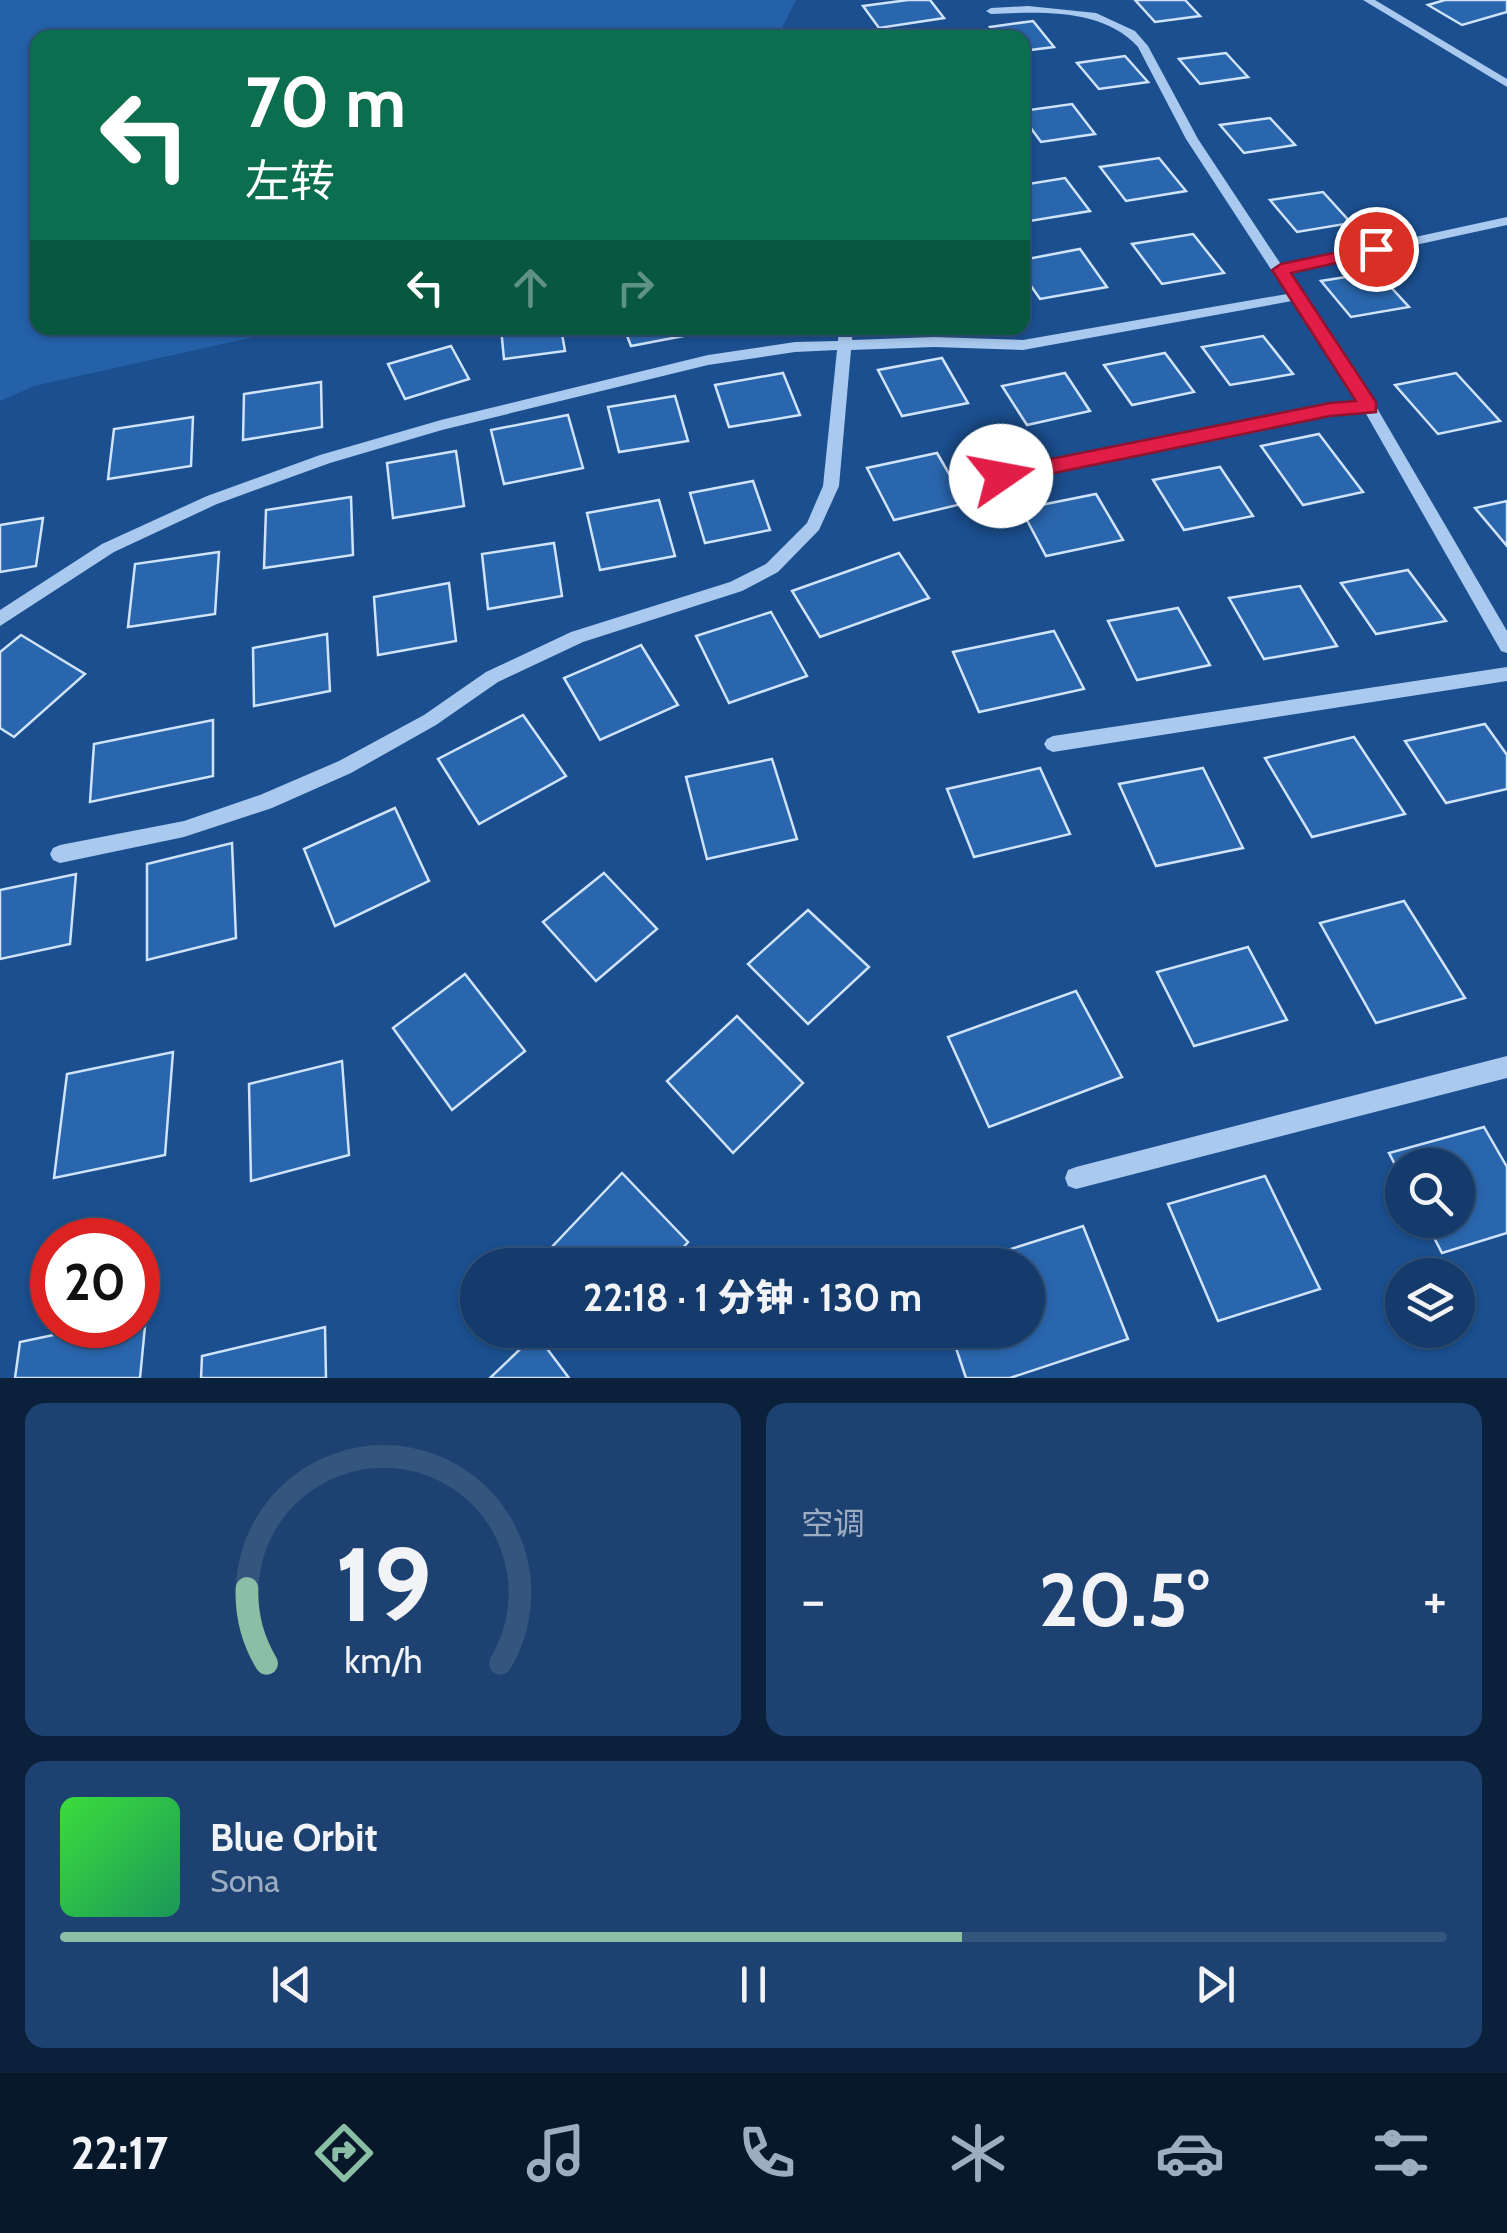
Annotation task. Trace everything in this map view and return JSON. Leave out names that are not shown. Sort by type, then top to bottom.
[{"type":"lane","points":[[1368,0],[1507,84]]},
{"type":"lane","points":[[991,11],[1028,9],[1096,16],[1130,32],[1143,46],[1192,139],[1370,407],[1507,646]]},
{"type":"lane","points":[[1281,270],[1507,221]]},
{"type":"lane","points":[[0,619],[108,548],[212,500],[325,459],[441,426],[708,360],[845,336],[1023,345],[1298,296]]},
{"type":"lane","points":[[60,854],[184,830],[266,802],[346,767],[430,720],[492,677],[577,637],[736,588],[772,568],[813,526],[830,486],[845,336]]},
{"type":"lane","points":[[1001,476],[1330,409],[1370,407]]},
{"type":"lane","points":[[1052,744],[1507,674]]},
{"type":"lane","points":[[1076,1178],[1507,1067]]},
{"type":"shaded area","points":[[0,0],[796,0],[781,30],[30,30],[30,335],[263,335],[34,386],[0,401]]},
{"type":"building","points":[[930,0],[944,18],[879,28],[863,6]]},
{"type":"building","points":[[1135,0],[1185,0],[1200,16],[1155,22]]},
{"type":"building","points":[[1445,0],[1507,0],[1507,12],[1462,25],[1428,5]]},
{"type":"building","points":[[1033,21],[1054,47],[1030,50],[1030,30],[990,27]]},
{"type":"building","points":[[1226,53],[1248,77],[1200,84],[1179,59]]},
{"type":"building","points":[[1125,56],[1148,82],[1099,89],[1077,63]]},
{"type":"building","points":[[1072,104],[1095,134],[1041,142],[1030,127],[1030,110]]},
{"type":"building","points":[[1270,118],[1295,145],[1244,153],[1220,125]]},
{"type":"building","points":[[1159,158],[1186,191],[1126,201],[1100,167]]},
{"type":"building","points":[[1065,178],[1090,211],[1030,221],[1030,184]]},
{"type":"building","points":[[1323,192],[1351,223],[1297,232],[1270,200]]},
{"type":"building","points":[[1193,234],[1224,273],[1162,284],[1132,244]]},
{"type":"building","points":[[1080,249],[1107,287],[1040,299],[1030,285],[1030,258]]},
{"type":"building","points":[[1377,272],[1409,307],[1351,317],[1321,281]]},
{"type":"building","points":[[502,335],[562,335],[565,351],[504,359]]},
{"type":"building","points":[[627,335],[689,335],[631,346]]},
{"type":"building","points":[[1263,336],[1293,374],[1230,385],[1202,347]]},
{"type":"building","points":[[451,346],[469,379],[405,399],[388,364]]},
{"type":"building","points":[[1165,353],[1194,392],[1132,405],[1104,365]]},
{"type":"building","points":[[942,358],[968,403],[902,416],[878,370]]},
{"type":"building","points":[[783,373],[800,415],[729,427],[715,385]]},
{"type":"building","points":[[1065,373],[1090,411],[1027,425],[1002,386]]},
{"type":"building","points":[[1456,373],[1500,421],[1438,434],[1395,385]]},
{"type":"building","points":[[321,382],[322,427],[243,440],[244,394]]},
{"type":"building","points":[[675,396],[688,441],[619,452],[608,407]]},
{"type":"building","points":[[568,415],[583,468],[504,484],[491,430]]},
{"type":"building","points":[[193,417],[191,466],[108,479],[114,429]]},
{"type":"building","points":[[1319,434],[1363,492],[1303,505],[1261,446]]},
{"type":"building","points":[[456,451],[464,506],[393,518],[387,463]]},
{"type":"building","points":[[937,453],[966,503],[894,520],[867,468]]},
{"type":"building","points":[[1220,467],[1253,516],[1184,530],[1153,480]]},
{"type":"building","points":[[753,481],[770,530],[705,543],[690,493]]},
{"type":"building","points":[[1096,494],[1123,540],[1046,556],[1021,509]]},
{"type":"building","points":[[351,497],[353,555],[264,568],[266,510]]},
{"type":"building","points":[[659,500],[675,556],[600,570],[587,513]]},
{"type":"building","points":[[1507,501],[1507,546],[1475,508]]},
{"type":"building","points":[[43,518],[36,566],[0,572],[0,525]]},
{"type":"building","points":[[554,543],[562,596],[488,609],[482,554]]},
{"type":"building","points":[[219,552],[215,614],[128,627],[135,564]]},
{"type":"building","points":[[899,553],[929,598],[820,637],[792,591]]},
{"type":"building","points":[[1408,570],[1446,621],[1376,634],[1341,583]]},
{"type":"building","points":[[449,583],[456,641],[378,655],[374,597]]},
{"type":"building","points":[[1300,586],[1337,646],[1264,659],[1229,598]]},
{"type":"building","points":[[1178,608],[1210,665],[1137,680],[1108,621]]},
{"type":"building","points":[[771,612],[807,676],[729,703],[696,636]]},
{"type":"building","points":[[1054,631],[1084,689],[979,712],[953,652]]},
{"type":"building","points":[[327,634],[330,691],[254,706],[253,648]]},
{"type":"building","points":[[21,635],[85,674],[14,737],[0,728],[0,652]]},
{"type":"building","points":[[641,645],[678,705],[600,740],[564,678]]},
{"type":"building","points":[[523,715],[566,776],[479,824],[438,759]]},
{"type":"building","points":[[213,720],[213,776],[90,802],[94,744]]},
{"type":"building","points":[[1485,724],[1507,755],[1507,789],[1446,803],[1405,741]]},
{"type":"building","points":[[1354,737],[1405,814],[1312,837],[1265,758]]},
{"type":"building","points":[[772,759],[797,839],[707,859],[686,777]]},
{"type":"building","points":[[1040,768],[1070,834],[974,857],[947,789]]},
{"type":"building","points":[[1203,768],[1243,848],[1156,866],[1119,784]]},
{"type":"building","points":[[395,808],[429,881],[335,926],[304,849]]},
{"type":"building","points":[[232,843],[236,938],[147,960],[147,864]]},
{"type":"building","points":[[604,873],[657,929],[596,981],[543,922]]},
{"type":"building","points":[[76,874],[70,944],[0,959],[0,890]]},
{"type":"building","points":[[1404,901],[1465,998],[1376,1023],[1320,923]]},
{"type":"building","points":[[808,910],[869,967],[808,1024],[748,964]]},
{"type":"building","points":[[1248,947],[1287,1020],[1194,1046],[1157,972]]},
{"type":"building","points":[[465,974],[525,1051],[452,1110],[393,1028]]},
{"type":"building","points":[[1076,991],[1122,1077],[989,1127],[948,1037]]},
{"type":"building","points":[[737,1016],[803,1083],[733,1153],[667,1081]]},
{"type":"building","points":[[173,1052],[165,1155],[54,1178],[67,1074]]},
{"type":"building","points":[[342,1061],[349,1155],[251,1181],[249,1084]]},
{"type":"building","points":[[1484,1127],[1507,1167],[1507,1233],[1442,1253],[1434,1238],[1475,1238],[1475,1148],[1407,1148]]},
{"type":"building","points":[[622,1173],[688,1242],[683,1248],[551,1248]]},
{"type":"building","points":[[1265,1176],[1320,1289],[1218,1321],[1168,1204]]},
{"type":"building","points":[[1083,1226],[1128,1339],[1010,1378],[966,1378],[956,1348],[1045,1348],[1045,1248],[1014,1248]]},
{"type":"building","points":[[325,1327],[326,1378],[201,1378],[202,1356]]},
{"type":"building","points":[[30,1340],[30,1348],[143,1348],[140,1378],[15,1378],[20,1342]]},
{"type":"building","points":[[521,1348],[546,1348],[569,1378],[490,1378]]},
{"type":"route","points":[[1001,476],[1330,409],[1370,407],[1281,270],[1376,249]]}]
